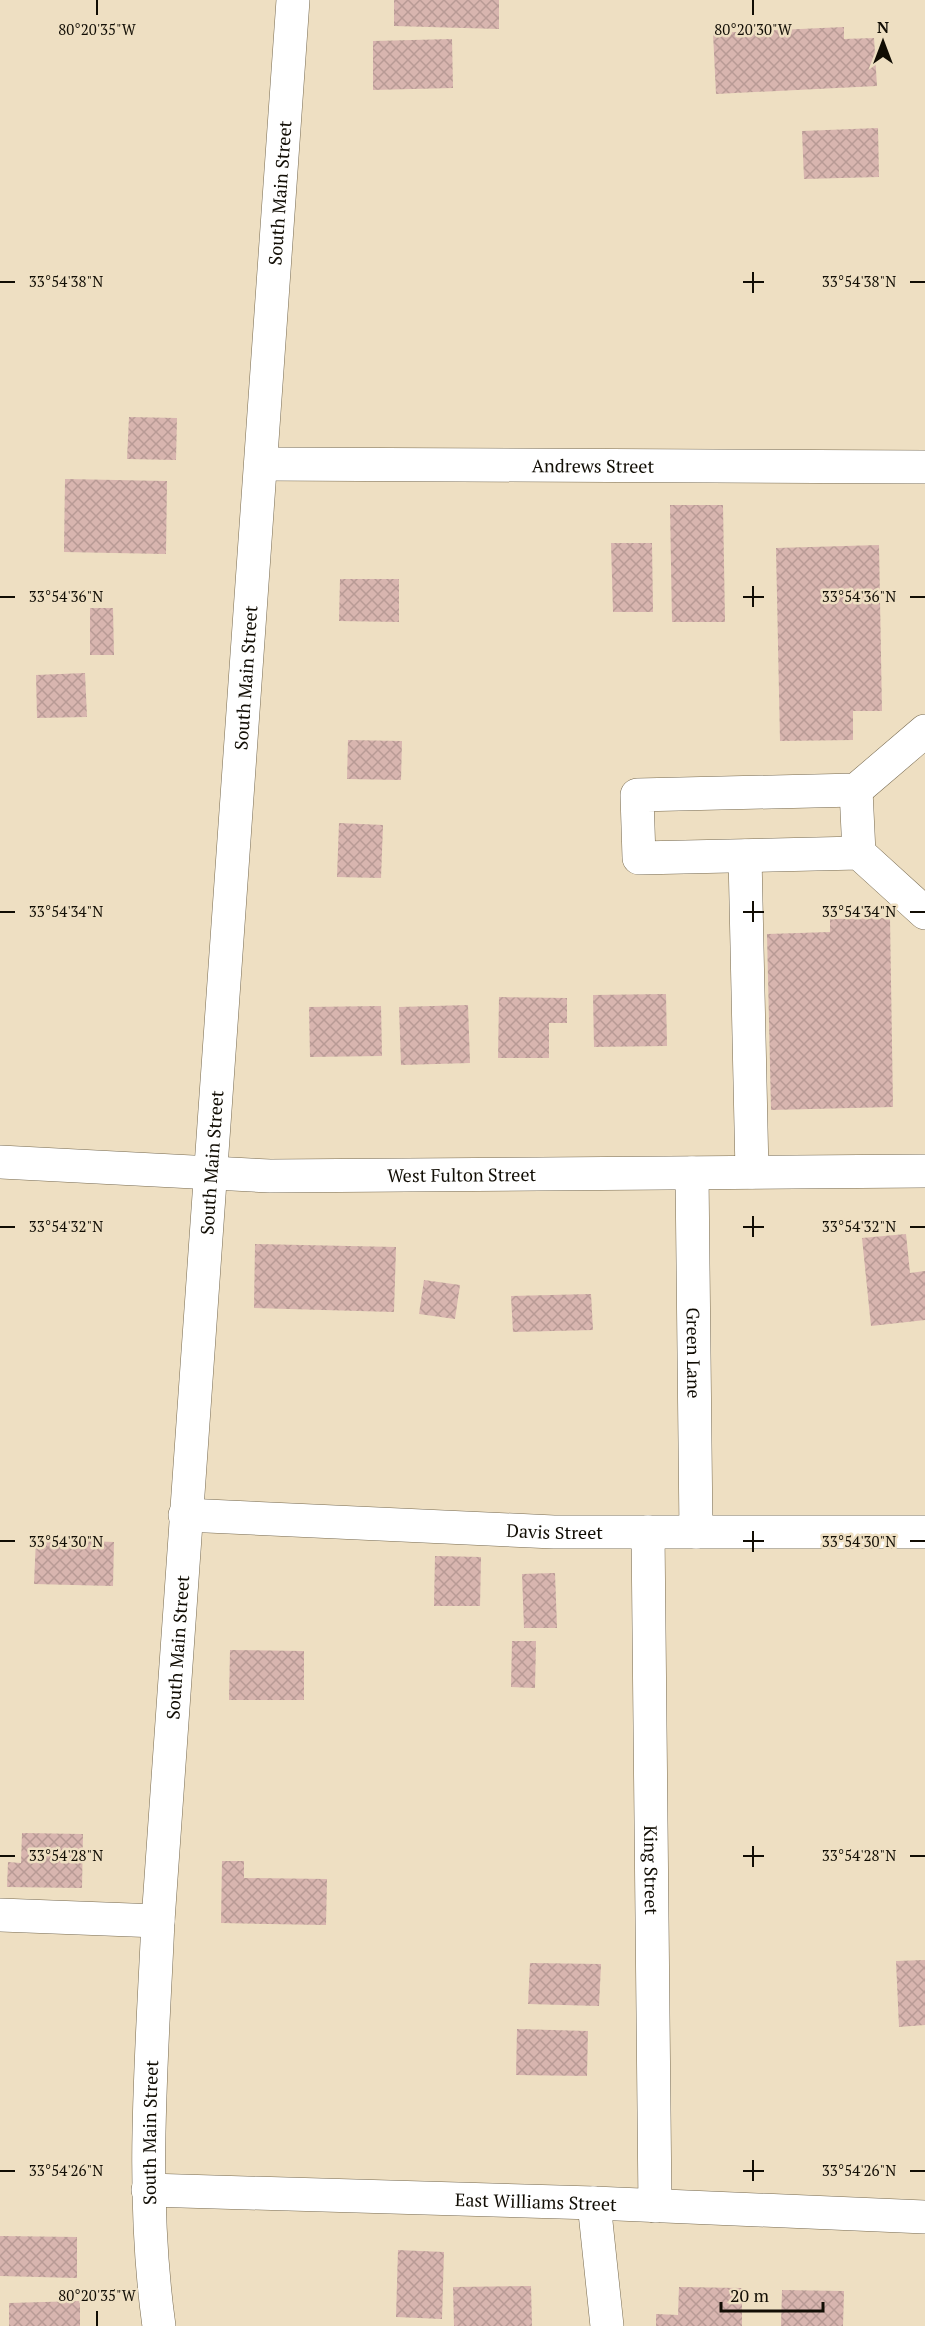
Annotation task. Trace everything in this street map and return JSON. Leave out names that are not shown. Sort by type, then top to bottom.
[{"type":"street","name":"South Main Street","points":[[159,2326],[149,2232],[148,2190],[148,2134],[158,1921],[293,0]]},
{"type":"street","name":"Andrews Street","points":[[261,464],[925,467]]},
{"type":"street","points":[[925,731],[856,790],[637,795],[639,858],[859,853],[925,913]]},
{"type":"street","points":[[856,790],[859,853]]},
{"type":"street","points":[[745,856],[752,1172]]},
{"type":"street","name":"West Fulton Street","points":[[0,1162],[270,1176],[925,1171]]},
{"type":"street","name":"Green Lane","points":[[692,1173],[696,1532]]},
{"type":"street","name":"Davis Street","points":[[185,1515],[554,1532],[925,1532]]},
{"type":"street","name":"King Street","points":[[648,1533],[655,2206]]},
{"type":"street","points":[[0,1915],[158,1921]]},
{"type":"street","name":"East Williams Street","points":[[148,2190],[594,2203],[925,2217]]},
{"type":"street","points":[[594,2203],[607,2326]]},
{"type":"building","points":[[394,0],[499,0],[499,29],[394,26]]},
{"type":"building","points":[[844,27],[844,39],[874,38],[877,86],[716,94],[713,33]]},
{"type":"building","points":[[452,39],[453,88],[373,90],[373,41]]},
{"type":"building","points":[[878,128],[879,177],[804,179],[802,131]]},
{"type":"building","points":[[129,417],[177,418],[176,460],[127,459]]},
{"type":"building","points":[[65,479],[167,481],[166,554],[64,552]]},
{"type":"building","points":[[670,505],[723,505],[725,622],[672,622]]},
{"type":"building","points":[[611,543],[652,543],[653,612],[613,612]]},
{"type":"building","points":[[879,545],[882,711],[853,711],[853,740],[780,741],[776,548]]},
{"type":"building","points":[[340,579],[399,579],[399,622],[339,621]]},
{"type":"building","points":[[90,608],[113,608],[114,655],[90,655]]},
{"type":"building","points":[[85,673],[87,717],[37,718],[36,675]]},
{"type":"building","points":[[348,740],[402,741],[401,780],[347,779]]},
{"type":"building","points":[[339,823],[383,825],[381,878],[337,877]]},
{"type":"building","points":[[890,918],[893,1107],[771,1110],[767,934],[830,932],[830,919]]},
{"type":"building","points":[[666,994],[667,1046],[594,1047],[593,995]]},
{"type":"building","points":[[499,997],[567,998],[567,1023],[549,1023],[549,1058],[498,1058]]},
{"type":"building","points":[[468,1005],[470,1063],[401,1065],[399,1007]]},
{"type":"building","points":[[381,1006],[382,1056],[310,1057],[309,1007]]},
{"type":"building","points":[[906,1234],[910,1273],[925,1271],[925,1320],[871,1326],[862,1238]]},
{"type":"building","points":[[255,1244],[396,1247],[394,1312],[254,1308]]},
{"type":"building","points":[[424,1280],[460,1285],[455,1319],[419,1314]]},
{"type":"building","points":[[591,1294],[593,1330],[513,1332],[511,1296]]},
{"type":"building","points":[[36,1539],[114,1542],[113,1586],[34,1584]]},
{"type":"building","points":[[435,1556],[481,1557],[480,1606],[434,1606]]},
{"type":"building","points":[[555,1573],[557,1628],[524,1628],[522,1574]]},
{"type":"building","points":[[512,1641],[536,1641],[535,1688],[511,1687]]},
{"type":"building","points":[[230,1650],[304,1651],[304,1700],[229,1700]]},
{"type":"building","points":[[22,1833],[83,1834],[82,1888],[7,1887],[8,1862],[21,1863]]},
{"type":"building","points":[[222,1861],[244,1861],[244,1878],[327,1879],[326,1925],[221,1923]]},
{"type":"building","points":[[925,1960],[925,2025],[899,2027],[896,1961]]},
{"type":"building","points":[[530,1963],[601,1964],[599,2006],[528,2004]]},
{"type":"building","points":[[517,2029],[588,2031],[587,2076],[516,2075]]},
{"type":"building","points":[[0,2236],[77,2237],[77,2278],[0,2276]]},
{"type":"building","points":[[398,2250],[444,2252],[442,2319],[396,2317]]},
{"type":"building","points":[[531,2286],[532,2326],[454,2326],[453,2287]]},
{"type":"building","points":[[679,2287],[742,2288],[742,2326],[656,2326],[656,2314],[678,2315]]},
{"type":"building","points":[[782,2290],[844,2291],[843,2326],[781,2326]]},
{"type":"building","points":[[80,2301],[80,2326],[9,2326],[9,2303]]}]
